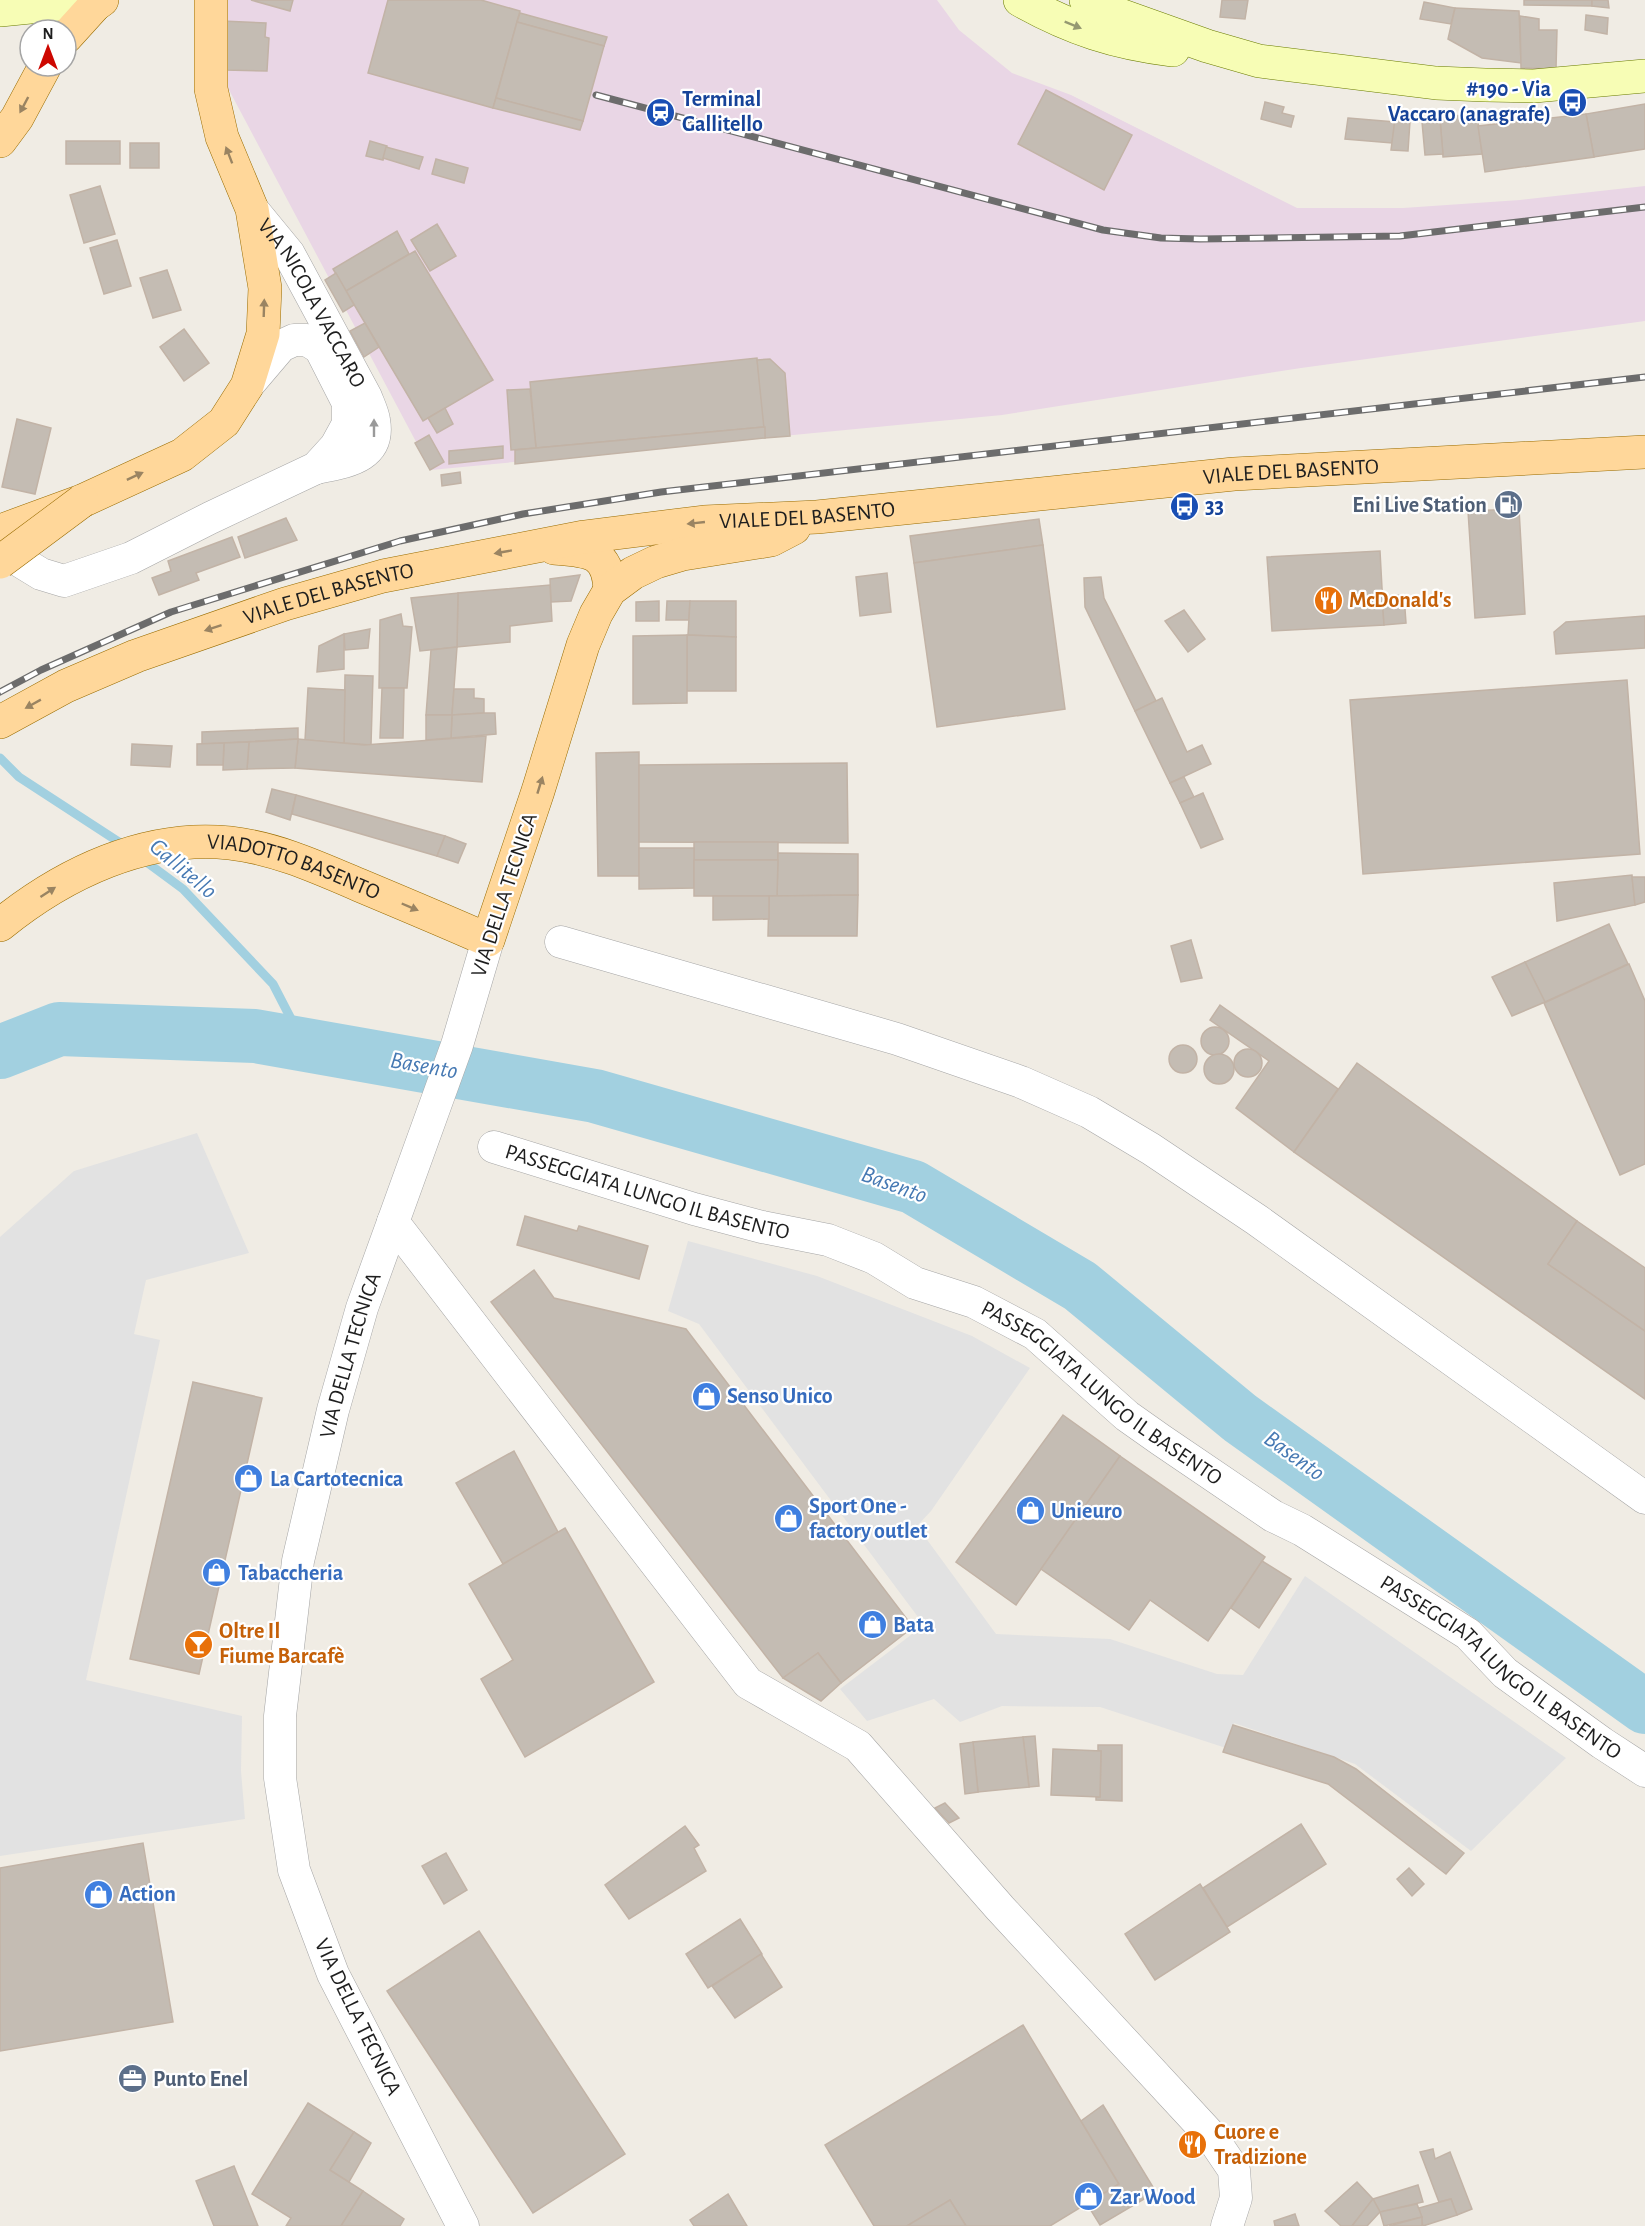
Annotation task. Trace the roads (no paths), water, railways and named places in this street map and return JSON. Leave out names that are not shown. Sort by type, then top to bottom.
[{"type":"main road","name":"VIA NICOLA VACCARO","points":[[211,0],[211,89],[222,136],[252,209]]},
{"type":"main road","points":[[1020,0],[1047,15],[1102,37],[1148,47],[1436,83],[1534,86],[1645,76]]},
{"type":"main road","points":[[1086,0],[1103,9],[1207,46],[1259,61]]},
{"type":"main road","points":[[1131,0],[1207,46]]},
{"type":"main road","points":[[0,10],[99,2]]},
{"type":"main road","points":[[78,24],[99,2]]},
{"type":"main road","points":[[0,141],[17,118],[39,78]]},
{"type":"main road","points":[[0,531],[82,501],[182,455],[224,422],[248,386],[263,334],[265,288],[252,209]]},
{"type":"main road","name":"VIALE DEL BASENTO","points":[[0,722],[66,686],[168,644],[285,604],[383,576],[584,537],[704,522],[817,517],[1234,474],[1645,452]]},
{"type":"main road","points":[[0,562],[82,501]]},
{"type":"main road","name":"VIA DELLA TECNICA","points":[[488,940],[538,791],[583,645],[596,614],[610,590],[633,573],[656,562],[683,554],[771,540],[817,517]]},
{"type":"main road","points":[[536,546],[586,551],[601,560],[609,572],[610,590]]},
{"type":"main road","name":"VIADOTTO BASENTO","points":[[0,924],[73,875],[123,855],[177,843],[230,843],[293,857],[488,940]]},
{"type":"street","name":"VIA NICOLA VACCARO","points":[[252,209],[289,254],[366,398],[374,420],[374,436],[368,451],[349,461],[316,468]]},
{"type":"street","points":[[0,549],[41,574],[64,581],[131,558],[316,468],[336,446],[348,424],[348,404],[320,348],[307,340],[294,340],[281,346],[248,386]]},
{"type":"street","name":"VIA DELLA TECNICA","points":[[463,2226],[333,1974],[294,1870],[280,1778],[280,1716],[298,1561],[336,1399],[362,1308],[457,1045],[488,940]]},
{"type":"street","points":[[561,942],[897,1039],[1021,1082],[1089,1112],[1151,1149],[1257,1220],[1645,1498]]},
{"type":"street","name":"PASSEGGIATA LUNGO IL BASENTO","points":[[494,1147],[694,1209],[762,1227],[828,1240],[874,1258],[915,1283],[974,1302],[1035,1334],[1127,1416],[1273,1516],[1302,1530],[1468,1634],[1505,1673],[1645,1771]]},
{"type":"street","points":[[393,1222],[748,1683],[858,1746],[1000,1908],[1212,2136],[1234,2170],[1236,2198],[1227,2226]]},
{"type":"waterway","name":"Gallitello","points":[[0,758],[19,777],[125,846]]},
{"type":"waterway","name":"Gallitello","points":[[141,858],[183,889],[273,984],[304,1044]]},
{"type":"waterway","name":"Basento","points":[[0,1052],[59,1029],[255,1036],[595,1096],[913,1187],[1080,1286],[1240,1418],[1645,1707]]},
{"type":"railway","points":[[596,95],[1103,230],[1161,238],[1400,236],[1645,207]]},
{"type":"railway","points":[[0,692],[41,670],[171,612],[400,541],[523,514],[661,492],[1645,377]]},
{"type":"place","name":"#190 - Via Vaccaro (anagrafe)","points":[[1572,102]]},
{"type":"place","name":"Terminal Gallitello","points":[[661,112]]},
{"type":"place","name":"Eni Live Station","points":[[1508,505]]},
{"type":"place","name":"33","points":[[1184,506]]},
{"type":"place","name":"McDonald's","points":[[1328,600]]},
{"type":"place","name":"Senso Unico","points":[[706,1396]]},
{"type":"place","name":"La Cartotecnica","points":[[249,1479]]},
{"type":"place","name":"Unieuro","points":[[1030,1511]]},
{"type":"place","name":"Sport One - factory outlet","points":[[788,1519]]},
{"type":"place","name":"Tabaccheria","points":[[217,1573]]},
{"type":"place","name":"Bata","points":[[872,1625]]},
{"type":"place","name":"Oltre Il Fiume Barcafè","points":[[198,1644]]},
{"type":"place","name":"Action","points":[[98,1894]]},
{"type":"place","name":"Punto Enel","points":[[132,2079]]},
{"type":"place","name":"Cuore e Tradizione","points":[[1193,2145]]},
{"type":"place","name":"Zar Wood","points":[[1089,2197]]}]
